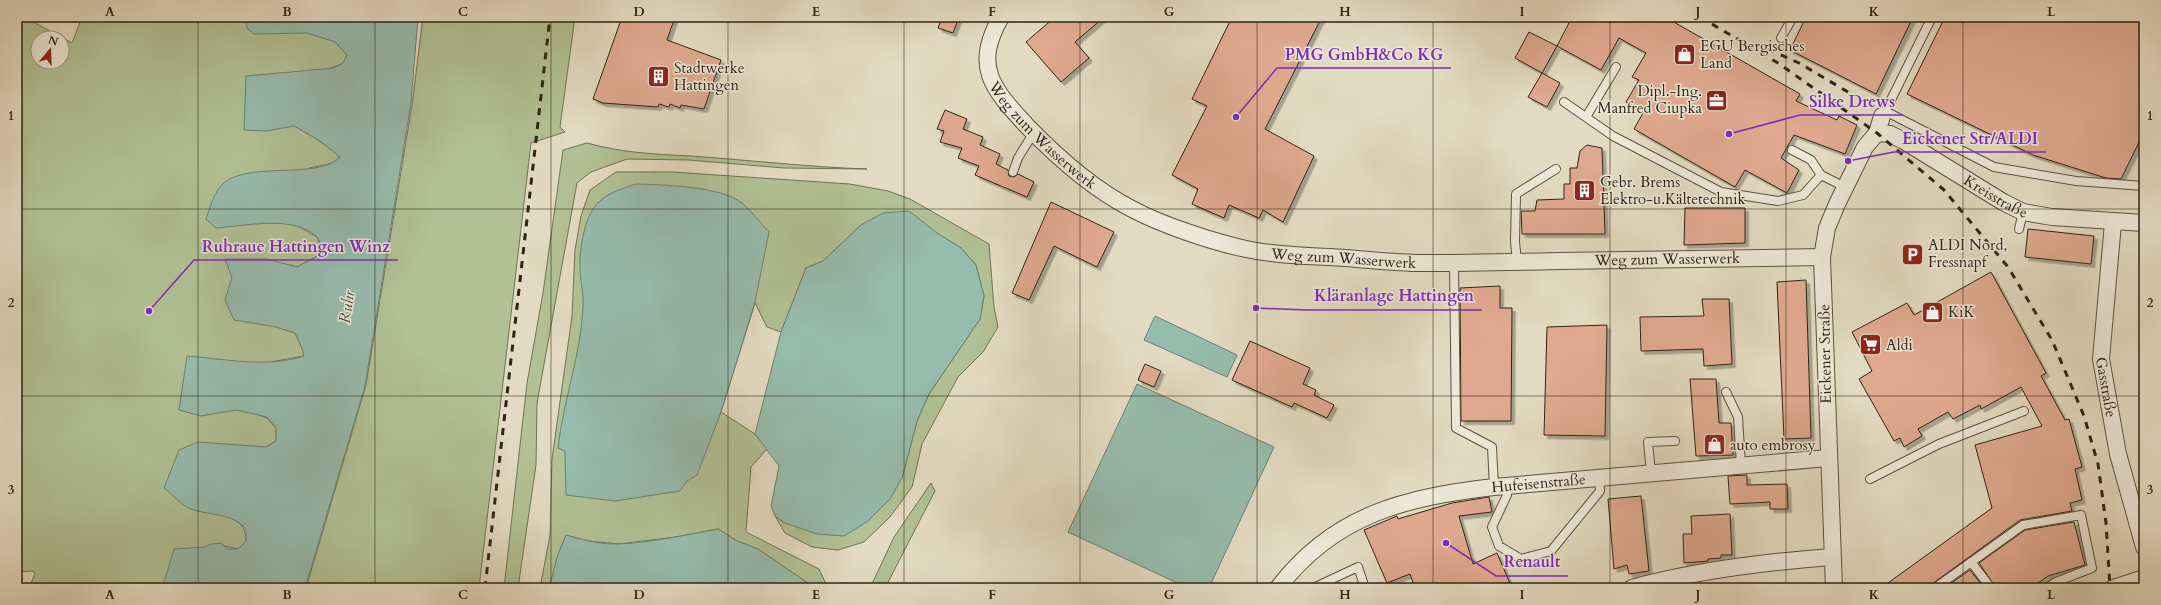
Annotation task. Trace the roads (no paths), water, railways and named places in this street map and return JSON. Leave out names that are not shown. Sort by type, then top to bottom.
[{"type":"street","name":"Weg zum Wasserwerk","points":[[1001,17],[991,34],[988,50],[990,75],[1000,96],[1034,132],[1086,178],[1112,197],[1154,220],[1210,239],[1245,249],[1281,254],[1421,263],[1822,257]]},
{"type":"street","points":[[1877,133],[1883,114]]},
{"type":"street","name":"Eickener Straße","points":[[1834,588],[1828,458],[1822,257],[1827,228],[1845,187],[1866,147],[1877,133]]},
{"type":"street","name":"Kreisstraße","points":[[1877,133],[1890,134],[1904,141],[2003,202],[2023,212],[2052,218],[2144,223]]},
{"type":"street","name":"Gasstraße","points":[[2113,222],[2100,359],[2118,454],[2139,513],[2144,547]]},
{"type":"street","name":"Hufeisenstraße","points":[[1278,588],[1291,570],[1323,542],[1361,518],[1419,499],[1443,493],[1599,477],[1828,458]]},
{"type":"street","points":[[1632,588],[1664,584],[1727,568],[1832,557]]},
{"type":"street","points":[[2113,588],[2144,578]]},
{"type":"lane","points":[[1781,38],[1793,17]]},
{"type":"lane","points":[[1932,17],[1883,114],[1994,167],[2076,181],[2144,186]]},
{"type":"lane","points":[[1586,117],[1616,67]]},
{"type":"lane","points":[[1564,102],[1613,136],[1721,192],[1778,201],[1803,195],[1821,175]]},
{"type":"lane","points":[[1013,172],[1018,158],[1034,132]]},
{"type":"lane","points":[[1792,150],[1811,160],[1821,175],[1845,187]]},
{"type":"lane","points":[[1517,261],[1514,242],[1516,194],[1556,169]]},
{"type":"lane","points":[[2019,229],[2023,212]]},
{"type":"lane","points":[[1454,262],[1456,428],[1492,447],[1500,486],[1507,495],[1492,527],[1499,546],[1521,559],[1551,551],[1600,490],[1599,477]]},
{"type":"lane","points":[[1726,392],[1738,417],[1741,465]]},
{"type":"lane","points":[[1870,479],[1939,444],[2024,410]]},
{"type":"lane","points":[[1651,473],[1648,442],[1675,441]]},
{"type":"lane","points":[[1935,588],[2023,525],[2081,515],[2092,568],[2056,582],[2047,588]]},
{"type":"lane","points":[[1971,562],[1991,588]]},
{"type":"lane","points":[[1313,588],[1358,567],[1365,588]]},
{"type":"water","name":"Ruhr","points":[[245,17],[418,17],[411,103],[365,386],[305,588],[165,588],[163,586],[174,549],[205,547],[211,544],[221,543],[228,549],[238,549],[246,541],[246,529],[234,520],[220,515],[191,509],[181,503],[164,488],[179,450],[198,442],[266,447],[276,441],[276,428],[267,417],[236,410],[201,416],[179,410],[187,356],[246,362],[261,362],[290,360],[304,356],[295,333],[276,327],[234,320],[225,300],[232,278],[225,259],[266,259],[297,267],[323,253],[320,242],[316,236],[307,230],[295,226],[268,223],[216,228],[206,219],[215,194],[220,187],[230,179],[245,174],[315,168],[330,164],[340,157],[320,141],[294,126],[266,131],[244,130],[246,76],[334,68],[343,63],[347,55],[335,42],[307,33],[254,34],[247,28]]},
{"type":"water","points":[[636,184],[676,186],[706,190],[732,197],[746,206],[769,232],[755,302],[721,412],[697,475],[687,481],[680,491],[615,501],[566,495],[565,451],[558,448],[560,430],[576,360],[582,325],[583,302],[580,261],[583,237],[587,221],[593,209],[602,199],[618,190]]},
{"type":"water","points":[[909,211],[937,233],[961,248],[976,265],[984,296],[980,319],[929,394],[917,421],[902,478],[890,499],[868,521],[844,536],[817,534],[785,523],[775,516],[771,506],[779,466],[755,434],[781,332],[806,268],[823,261],[861,225],[883,213]]},
{"type":"water","points":[[1155,316],[1237,355],[1227,377],[1144,340]]},
{"type":"water","points":[[1137,384],[1274,447],[1209,588],[1188,588],[1068,532]]},
{"type":"water","points":[[718,529],[737,541],[758,549],[815,588],[549,588],[558,554],[566,535],[600,543],[620,544],[657,540]]},
{"type":"railway","points":[[485,588],[550,17]]},
{"type":"railway","points":[[1700,17],[1778,63],[1877,133],[1944,190],[2008,267],[2052,340],[2084,416],[2098,464],[2106,523],[2110,588]]},
{"type":"railway","points":[[1768,49],[1799,63],[1853,95]]},
{"type":"place","name":"EGU Bergisches Land","points":[[1685,55]]},
{"type":"place","name":"Stadtwerke Hattingen","points":[[658,77]]},
{"type":"place","name":"Dipl.-Ing. Manfred Ciupka","points":[[1717,100]]},
{"type":"place","name":"PMG GmbH&Co KG","points":[[1236,117]]},
{"type":"place","name":"Silke Drews","points":[[1729,134]]},
{"type":"place","name":"Eickener Str/ALDI","points":[[1848,161]]},
{"type":"place","name":"Gebr. Brems Elektro-u.Kältetechnik","points":[[1584,191]]},
{"type":"place","name":"ALDI Nord, Fressnapf","points":[[1913,254]]},
{"type":"place","name":"Kläranlage Hattingen","points":[[1256,308]]},
{"type":"place","name":"Ruhraue Hattingen Winz","points":[[149,311]]},
{"type":"place","name":"KiK","points":[[1933,312]]},
{"type":"place","name":"Aldi","points":[[1870,345]]},
{"type":"place","name":"auto embrosy","points":[[1715,445]]},
{"type":"place","name":"Renault","points":[[1446,543]]}]
